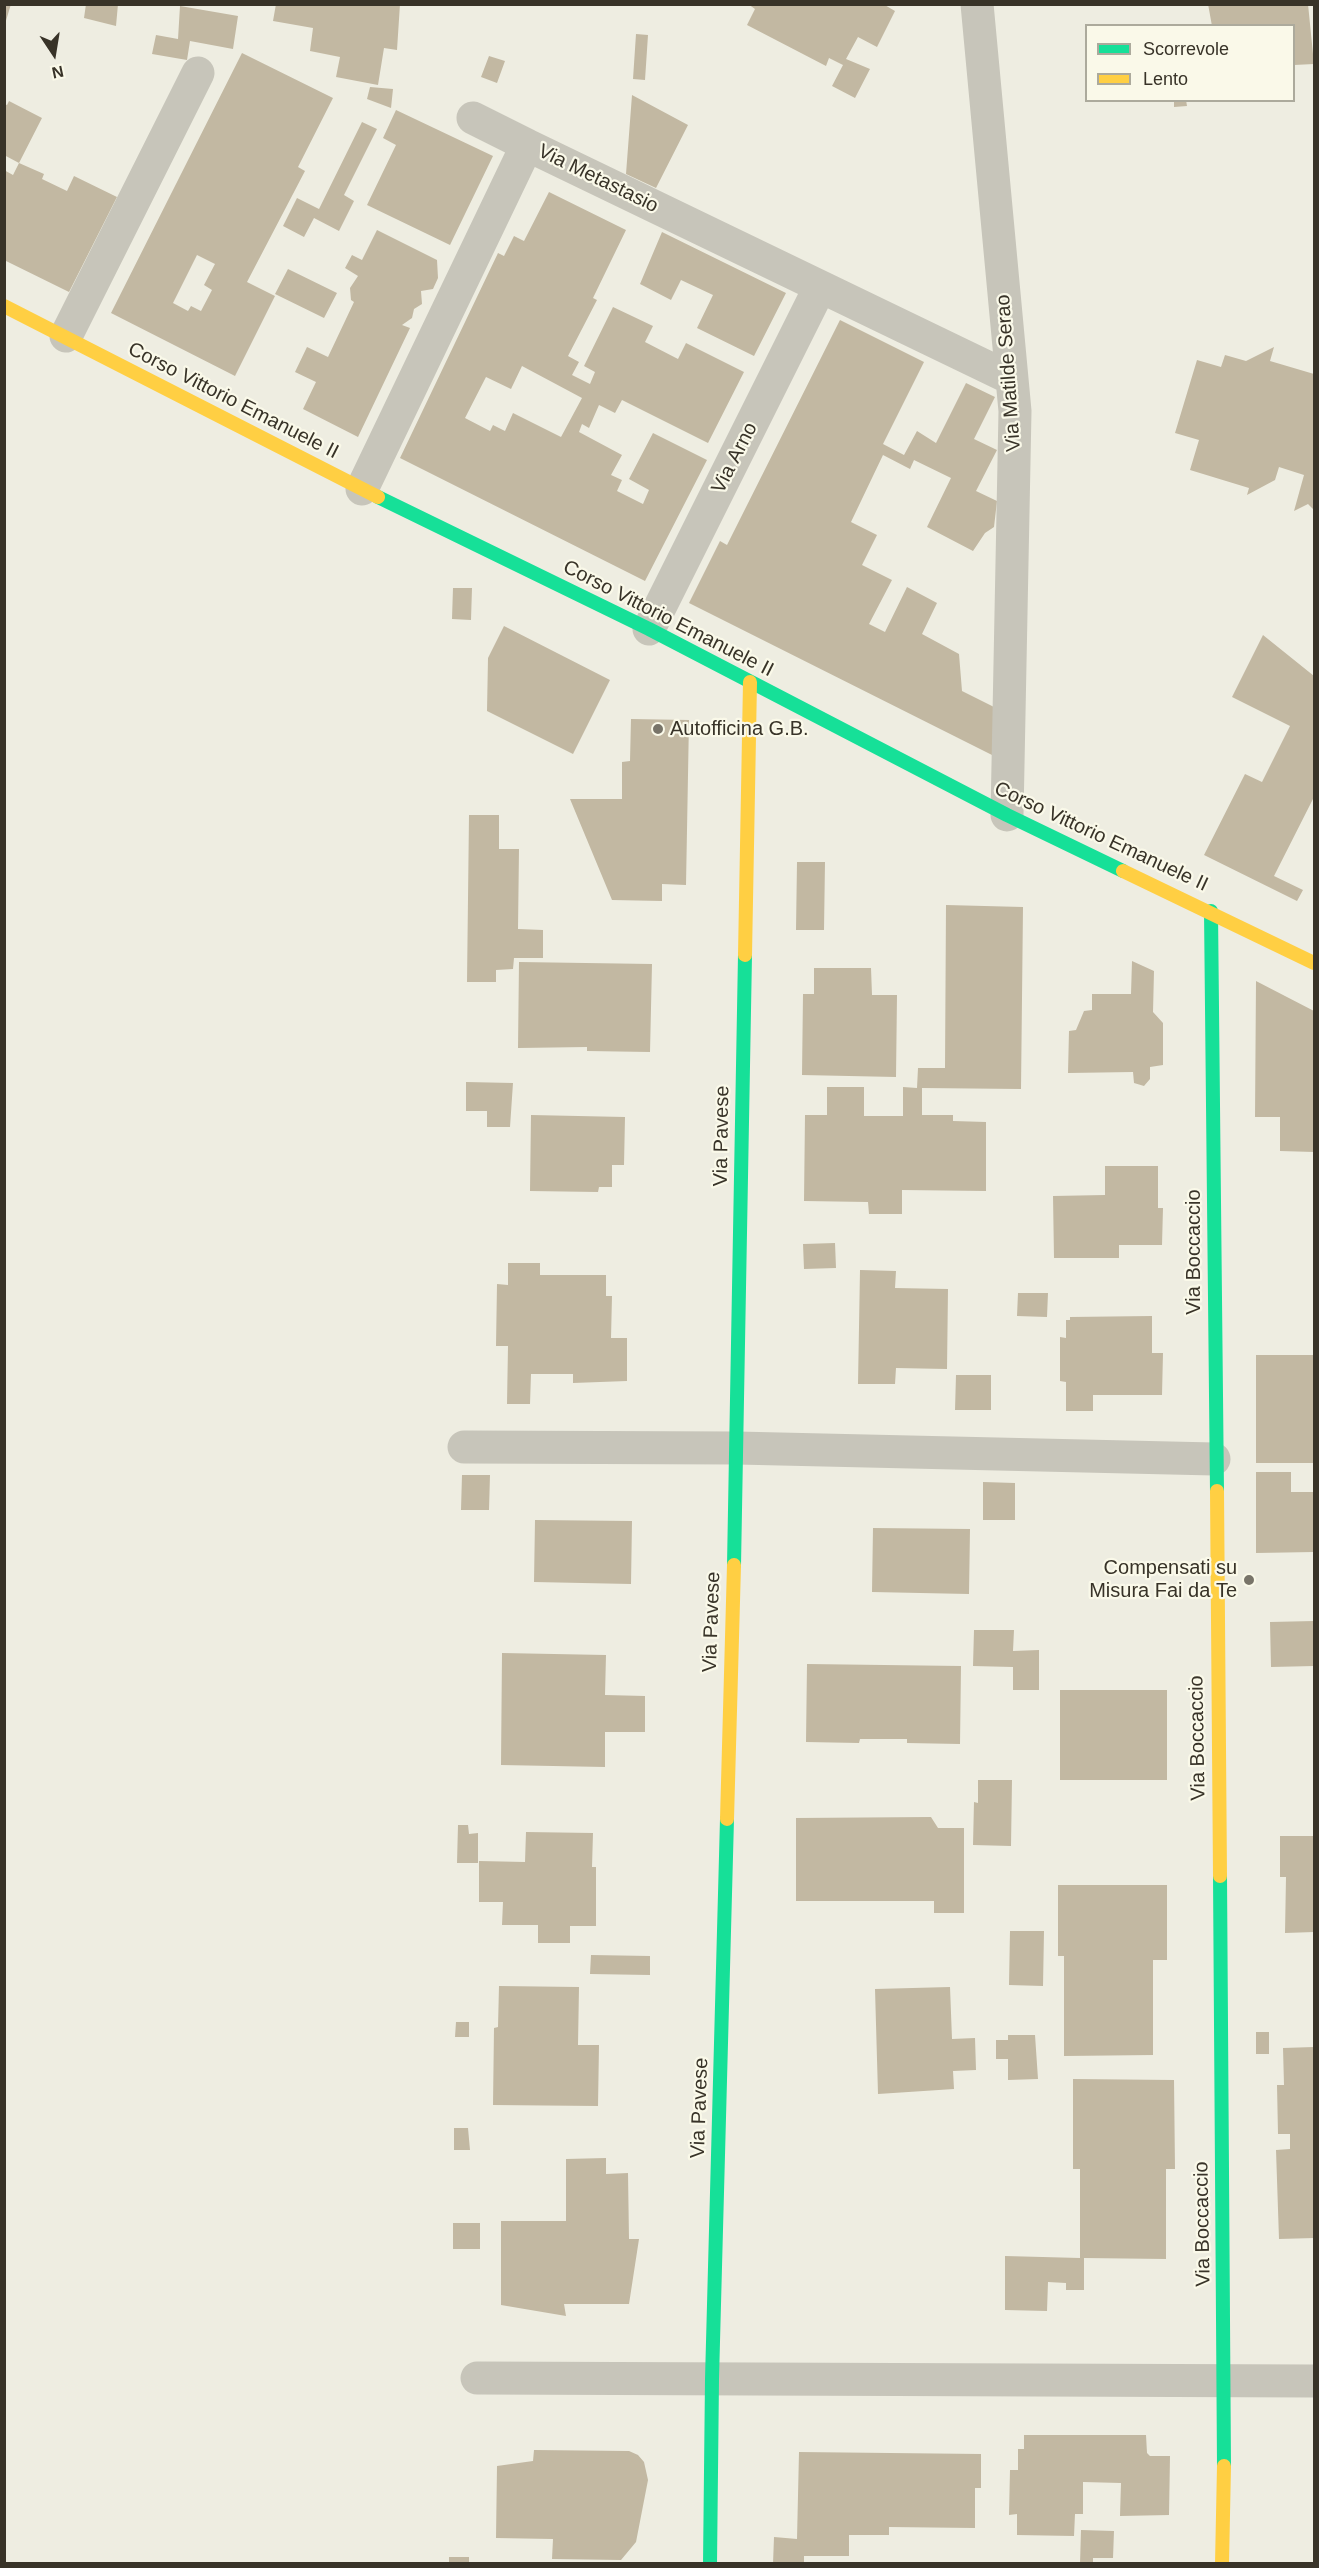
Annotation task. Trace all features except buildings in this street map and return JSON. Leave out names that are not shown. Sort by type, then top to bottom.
[{"type":"street","name":"Via Matilde Serao","points":[[977,4],[1015,411],[1007,815]]},
{"type":"street","points":[[66,336],[198,73]]},
{"type":"street","points":[[473,118],[527,145]]},
{"type":"street","name":"Via Metastasio","points":[[362,489],[527,145],[1012,379]]},
{"type":"street","name":"Via Arno","points":[[650,629],[820,287]]},
{"type":"street","name":"Corso Vittorio Emanuele II","points":[[4,306],[362,489],[650,629],[1007,815],[1211,911],[1314,963]]},
{"type":"street","name":"Via Pavese","points":[[710,2564],[712,2379],[736,1448],[750,682]]},
{"type":"street","name":"Via Boccaccio","points":[[1211,911],[1214,1459],[1224,2380],[1222,2564]]},
{"type":"street","points":[[464,1447],[736,1448],[1214,1459]]},
{"type":"street","points":[[477,2378],[1314,2381]]},
{"type":"traffic: fast","points":[[378,497],[649,629],[1007,815],[1123,871]]},
{"type":"traffic: fast","points":[[1211,911],[1217,1491]]},
{"type":"traffic: fast","points":[[734,1565],[745,955]]},
{"type":"traffic: fast","points":[[710,2564],[712,2379],[727,1819]]},
{"type":"traffic: fast","points":[[1220,1876],[1224,2466]]},
{"type":"traffic: slow","points":[[4,306],[378,497]]},
{"type":"traffic: slow","points":[[745,955],[750,682]]},
{"type":"traffic: slow","points":[[1123,871],[1314,963]]},
{"type":"traffic: slow","points":[[1217,1491],[1220,1876]]},
{"type":"traffic: slow","points":[[727,1819],[734,1565]]},
{"type":"traffic: slow","points":[[1222,2564],[1224,2466]]},
{"type":"place","name":"Autofficina G.B.","points":[[658,729]]},
{"type":"place","name":"Compensati su Misura Fai da Te","points":[[1249,1580]]}]
